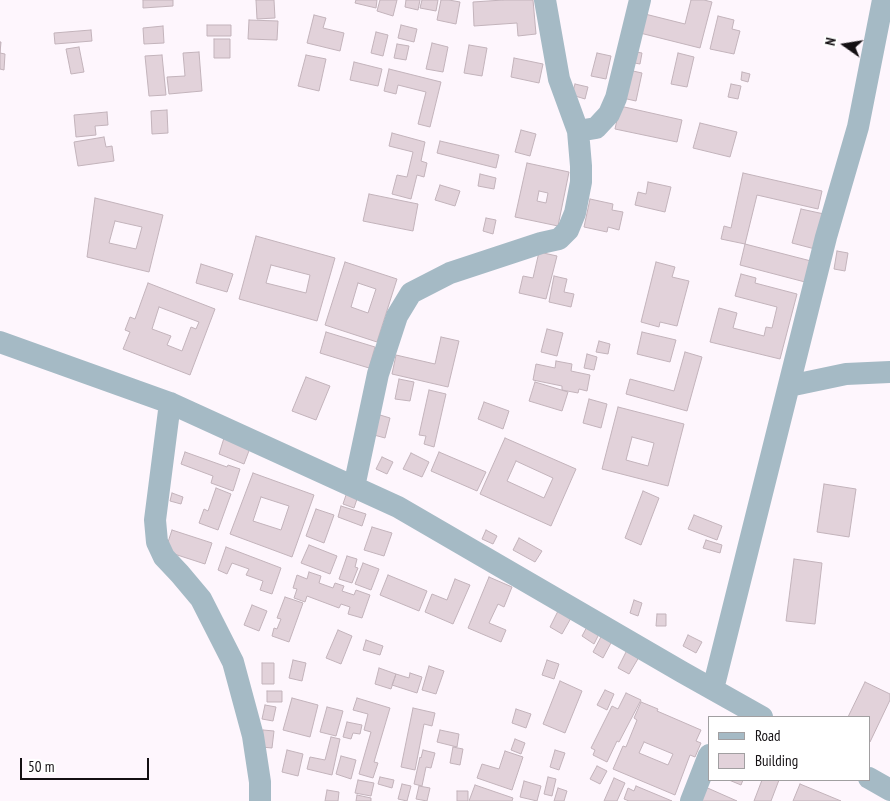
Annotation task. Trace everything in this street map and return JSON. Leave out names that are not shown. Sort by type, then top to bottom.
[{"type":"street","points":[[354,487],[378,374],[396,316],[411,293],[450,273],[559,239],[568,230],[575,213],[581,182],[578,131],[559,79],[545,0]]},
{"type":"street","points":[[578,131],[596,128],[610,114],[616,98],[640,0]]},
{"type":"street","points":[[722,702],[789,386],[826,237],[858,127],[883,0]]},
{"type":"street","points":[[0,342],[170,403],[398,507],[722,702],[759,716]]},
{"type":"street","points":[[789,386],[846,374],[890,372]]},
{"type":"street","points":[[170,403],[155,520],[157,542],[164,557],[201,599],[233,662],[253,736],[260,782],[260,801]]},
{"type":"street","points":[[691,801],[708,758]]},
{"type":"street","points":[[870,779],[890,790]]},
{"type":"building","points":[[143,0],[173,0],[173,6],[143,8]]},
{"type":"building","points":[[256,0],[274,0],[275,18],[257,19]]},
{"type":"building","points":[[356,0],[377,0],[376,8],[355,3]]},
{"type":"building","points":[[380,0],[397,0],[393,16],[377,11]]},
{"type":"building","points":[[406,0],[420,0],[418,10],[405,7]]},
{"type":"building","points":[[422,0],[438,0],[436,11],[420,8]]},
{"type":"building","points":[[441,0],[460,2],[456,24],[437,20]]},
{"type":"building","points":[[533,0],[536,34],[518,36],[517,23],[474,26],[473,2]]},
{"type":"building","points":[[691,0],[712,2],[700,48],[636,32],[641,13],[685,24]]},
{"type":"building","points":[[314,15],[326,18],[323,28],[344,33],[340,51],[307,43]]},
{"type":"building","points":[[718,16],[734,20],[732,29],[740,31],[734,54],[710,49]]},
{"type":"building","points":[[249,20],[278,21],[277,40],[248,39]]},
{"type":"building","points":[[207,25],[231,25],[231,36],[207,36]]},
{"type":"building","points":[[401,25],[417,29],[414,42],[398,38]]},
{"type":"building","points":[[163,26],[164,43],[144,44],[143,28]]},
{"type":"building","points":[[91,30],[92,41],[55,44],[54,33]]},
{"type":"building","points":[[376,32],[388,35],[383,56],[371,53]]},
{"type":"building","points":[[214,39],[230,39],[230,58],[214,58]]},
{"type":"building","points":[[432,43],[448,47],[443,72],[426,69]]},
{"type":"building","points":[[397,44],[409,46],[406,60],[394,58]]},
{"type":"building","points":[[469,45],[487,48],[482,76],[464,73]]},
{"type":"building","points":[[79,47],[84,72],[71,74],[66,49]]},
{"type":"building","points":[[631,51],[642,53],[640,64],[629,62]]},
{"type":"building","points":[[199,52],[202,91],[169,94],[167,77],[185,76],[183,53]]},
{"type":"building","points":[[0,53],[5,54],[4,70],[0,69]]},
{"type":"building","points":[[597,53],[611,56],[606,79],[591,76]]},
{"type":"building","points":[[678,53],[694,57],[687,87],[671,84]]},
{"type":"building","points":[[162,55],[166,95],[149,96],[145,56]]},
{"type":"building","points":[[306,55],[326,59],[319,91],[298,86]]},
{"type":"building","points":[[514,58],[543,64],[539,83],[511,77]]},
{"type":"building","points":[[354,62],[382,69],[378,86],[350,80]]},
{"type":"building","points":[[389,69],[441,82],[430,127],[418,124],[426,92],[398,85],[396,94],[384,91]]},
{"type":"building","points":[[624,69],[642,73],[636,101],[618,97]]},
{"type":"building","points":[[742,72],[750,74],[748,82],[741,80]]},
{"type":"building","points":[[575,84],[588,87],[585,99],[572,95]]},
{"type":"building","points":[[731,84],[741,86],[738,99],[728,97]]},
{"type":"building","points":[[620,106],[682,120],[677,142],[615,129]]},
{"type":"building","points":[[167,110],[168,133],[152,134],[151,111]]},
{"type":"building","points":[[107,112],[108,125],[95,126],[96,135],[76,137],[74,115]]},
{"type":"building","points":[[700,123],[737,132],[730,157],[693,148]]},
{"type":"building","points":[[521,130],[536,134],[530,156],[515,152]]},
{"type":"building","points":[[392,133],[425,142],[421,161],[427,163],[424,177],[417,175],[411,199],[392,194],[397,175],[407,177],[413,152],[389,146]]},
{"type":"building","points":[[104,137],[106,147],[112,146],[114,161],[78,166],[74,142]]},
{"type":"building","points":[[440,141],[499,155],[496,168],[437,153]]},
{"type":"building","points":[[527,163],[569,172],[558,226],[515,217]],"holes":[[[539,191],[548,193],[546,203],[537,201]]]},
{"type":"building","points":[[743,173],[822,191],[818,209],[757,195],[745,244],[721,239],[724,226],[731,228]]},
{"type":"building","points":[[480,174],[496,178],[494,189],[478,186]]},
{"type":"building","points":[[648,182],[671,187],[665,212],[635,205],[638,192],[646,194]]},
{"type":"building","points":[[440,185],[460,191],[455,206],[435,200]]},
{"type":"building","points":[[369,194],[418,204],[413,231],[363,221]]},
{"type":"building","points":[[95,198],[163,215],[149,272],[87,257]],"holes":[[[115,221],[142,227],[136,249],[109,243]]]},
{"type":"building","points":[[590,199],[613,204],[612,210],[623,212],[619,230],[608,227],[607,232],[584,227]]},
{"type":"building","points":[[801,209],[824,214],[815,249],[792,243]]},
{"type":"building","points":[[486,218],[496,220],[493,234],[483,231]]},
{"type":"building","points":[[256,236],[335,258],[317,321],[239,299]],"holes":[[[271,265],[310,275],[306,293],[266,283]]]},
{"type":"building","points":[[745,244],[811,261],[805,282],[740,265]]},
{"type":"building","points":[[837,251],[848,253],[845,271],[834,269]]},
{"type":"building","points":[[539,252],[557,256],[546,299],[519,293],[523,276],[533,278]]},
{"type":"building","points":[[345,262],[397,279],[377,342],[325,325]],"holes":[[[358,283],[376,289],[368,313],[351,307]]]},
{"type":"building","points":[[656,262],[675,267],[672,277],[689,281],[677,326],[660,322],[659,327],[641,322]]},
{"type":"building","points":[[201,264],[233,274],[227,292],[196,283]]},
{"type":"building","points":[[741,274],[756,278],[755,283],[797,294],[780,359],[710,342],[719,308],[737,313],[733,328],[764,336],[766,327],[772,328],[777,307],[735,296]]},
{"type":"building","points":[[554,276],[567,279],[564,292],[574,294],[571,307],[549,302]]},
{"type":"building","points":[[148,283],[215,309],[190,375],[123,349],[130,332],[125,330],[130,317],[135,319]],"holes":[[[159,307],[199,322],[196,329],[191,327],[182,351],[167,345],[171,336],[152,329]]]},
{"type":"building","points":[[547,329],[563,333],[557,356],[541,352]]},
{"type":"building","points":[[326,332],[375,347],[369,368],[320,353]]},
{"type":"building","points":[[642,332],[676,340],[670,362],[637,354]]},
{"type":"building","points":[[441,337],[459,341],[448,387],[392,374],[396,355],[435,364]]},
{"type":"building","points":[[599,341],[610,344],[608,354],[596,352]]},
{"type":"building","points":[[685,352],[702,357],[687,411],[626,394],[630,379],[674,391]]},
{"type":"building","points":[[587,354],[597,357],[594,370],[584,368]]},
{"type":"building","points":[[556,361],[572,364],[571,371],[590,375],[587,391],[579,389],[578,393],[562,390],[562,386],[533,380],[536,364],[555,368]]},
{"type":"building","points":[[306,377],[330,386],[316,420],[292,411]]},
{"type":"building","points":[[399,379],[414,382],[410,401],[395,399]]},
{"type":"building","points":[[535,382],[568,392],[562,411],[529,401]]},
{"type":"building","points":[[429,390],[446,394],[434,447],[424,444],[426,436],[419,435]]},
{"type":"building","points":[[589,399],[607,404],[601,428],[583,423]]},
{"type":"building","points":[[484,402],[509,411],[503,429],[478,419]]},
{"type":"building","points":[[618,407],[684,424],[668,486],[602,469]],"holes":[[[632,437],[654,443],[648,466],[626,460]]]},
{"type":"building","points":[[380,415],[390,418],[385,438],[374,435]]},
{"type":"building","points":[[224,438],[250,448],[244,464],[219,454]]},
{"type":"building","points":[[505,438],[576,469],[551,526],[480,494]],"holes":[[[516,461],[553,478],[544,498],[507,481]]]},
{"type":"building","points":[[185,452],[227,467],[228,465],[240,469],[233,491],[211,483],[213,476],[181,464]]},
{"type":"building","points":[[439,452],[486,472],[477,491],[431,471]]},
{"type":"building","points":[[411,453],[429,462],[422,477],[403,469]]},
{"type":"building","points":[[382,457],[393,462],[387,474],[376,469]]},
{"type":"building","points":[[253,473],[314,495],[292,557],[230,534]],"holes":[[[261,497],[289,506],[281,530],[253,521]]]},
{"type":"building","points":[[824,484],[856,489],[849,537],[817,532]]},
{"type":"building","points":[[216,488],[231,494],[218,530],[199,523],[204,509],[208,511]]},
{"type":"building","points":[[643,491],[659,498],[641,545],[625,538]]},
{"type":"building","points":[[347,492],[358,496],[354,508],[343,504]]},
{"type":"building","points":[[172,493],[183,497],[181,504],[170,501]]},
{"type":"building","points":[[341,506],[366,514],[362,526],[338,517]]},
{"type":"building","points":[[316,509],[334,515],[324,543],[306,536]]},
{"type":"building","points":[[694,515],[722,526],[717,540],[688,529]]},
{"type":"building","points":[[372,527],[392,533],[384,556],[364,550]]},
{"type":"building","points":[[172,530],[212,543],[205,564],[165,551]]},
{"type":"building","points":[[486,530],[497,536],[493,544],[482,539]]},
{"type":"building","points":[[519,538],[542,551],[535,562],[513,550]]},
{"type":"building","points":[[706,540],[722,545],[720,553],[703,548]]},
{"type":"building","points":[[309,545],[337,556],[330,574],[301,563]]},
{"type":"building","points":[[226,547],[281,568],[272,594],[260,590],[263,581],[246,575],[249,569],[232,563],[227,574],[218,570]]},
{"type":"building","points":[[347,556],[357,559],[355,567],[358,568],[352,583],[339,579]]},
{"type":"building","points":[[794,559],[822,563],[815,624],[786,621]]},
{"type":"building","points":[[363,563],[379,569],[371,590],[355,584]]},
{"type":"building","points":[[309,572],[321,576],[319,583],[333,588],[335,583],[344,586],[342,591],[354,595],[356,590],[370,595],[362,618],[348,614],[350,607],[341,604],[339,608],[307,596],[305,602],[294,598],[297,589],[293,588],[297,575],[307,579]]},
{"type":"building","points":[[388,575],[427,591],[419,611],[380,595]]},
{"type":"building","points":[[489,577],[512,587],[504,607],[498,604],[489,623],[506,630],[501,642],[468,628]]},
{"type":"building","points":[[455,579],[470,585],[453,624],[425,612],[432,594],[447,600]]},
{"type":"building","points":[[285,597],[303,603],[289,642],[272,636],[274,628],[277,629],[281,619],[277,618]]},
{"type":"building","points":[[634,600],[642,603],[638,616],[630,613]]},
{"type":"building","points":[[252,605],[267,611],[259,631],[244,625]]},
{"type":"building","points":[[558,611],[571,618],[562,634],[550,627]]},
{"type":"building","points":[[657,614],[666,614],[666,626],[656,626]]},
{"type":"building","points":[[588,625],[600,632],[594,644],[582,636]]},
{"type":"building","points":[[338,630],[352,636],[341,664],[326,658]]},
{"type":"building","points":[[602,635],[612,641],[603,658],[593,652]]},
{"type":"building","points":[[688,635],[702,642],[696,653],[683,646]]},
{"type":"building","points":[[366,640],[383,646],[380,655],[363,650]]},
{"type":"building","points":[[627,650],[639,657],[629,674],[618,668]]},
{"type":"building","points":[[293,660],[306,663],[302,681],[289,678]]},
{"type":"building","points":[[547,660],[559,664],[554,679],[542,675]]},
{"type":"building","points":[[262,663],[274,663],[274,684],[262,684]]},
{"type":"building","points":[[429,666],[444,671],[436,694],[422,690]]},
{"type":"building","points":[[379,668],[396,674],[391,689],[375,684]]},
{"type":"building","points":[[410,673],[422,677],[417,693],[392,685],[396,674],[409,678]]},
{"type":"building","points":[[560,681],[582,691],[565,733],[543,724]]},
{"type":"building","points":[[865,682],[890,694],[890,700],[870,742],[870,716],[848,716]]},
{"type":"building","points":[[605,690],[614,694],[607,710],[597,705]]},
{"type":"building","points":[[267,691],[282,691],[282,702],[267,702]]},
{"type":"building","points":[[626,693],[641,700],[607,762],[593,755],[595,750],[591,748],[612,706],[618,709]]},
{"type":"building","points":[[292,698],[318,705],[310,737],[283,730]]},
{"type":"building","points":[[357,698],[390,708],[374,762],[378,763],[373,778],[359,774],[371,732],[364,730],[368,714],[353,710]]},
{"type":"building","points":[[641,702],[701,730],[696,741],[701,743],[695,757],[690,755],[675,795],[613,769],[623,746],[626,747],[637,720],[634,718]],"holes":[[[644,742],[673,754],[668,765],[639,753]]]},
{"type":"building","points":[[265,705],[276,707],[273,721],[262,719]]},
{"type":"building","points":[[327,707],[343,711],[336,736],[320,732]]},
{"type":"building","points":[[413,708],[435,713],[432,726],[424,724],[415,770],[401,767]]},
{"type":"building","points":[[516,709],[531,714],[526,728],[512,723]]},
{"type":"building","points":[[347,722],[362,725],[360,734],[353,733],[351,739],[343,737]]},
{"type":"building","points":[[263,730],[274,731],[272,748],[261,747]]},
{"type":"building","points":[[440,730],[459,734],[457,747],[437,742]]},
{"type":"building","points":[[331,737],[340,739],[332,775],[307,769],[310,757],[325,760]]},
{"type":"building","points":[[515,739],[525,743],[521,754],[511,750]]},
{"type":"building","points":[[453,747],[463,749],[460,765],[450,763]]},
{"type":"building","points":[[287,750],[303,754],[298,776],[282,772]]},
{"type":"building","points":[[423,750],[435,753],[431,768],[426,767],[422,786],[414,784]]},
{"type":"building","points":[[555,750],[565,753],[559,770],[550,767]]},
{"type":"building","points":[[505,751],[523,757],[512,790],[477,778],[482,764],[499,769]]},
{"type":"building","points":[[341,756],[356,760],[351,779],[336,774]]},
{"type":"building","points":[[597,766],[607,771],[600,784],[590,779]]},
{"type":"building","points":[[380,777],[394,780],[392,788],[378,784]]},
{"type":"building","points":[[548,777],[556,779],[552,796],[544,794]]},
{"type":"building","points":[[614,778],[625,783],[617,801],[604,801]]},
{"type":"building","points":[[358,780],[374,783],[371,796],[355,793]]},
{"type":"building","points":[[524,781],[541,786],[537,801],[520,797]]},
{"type":"building","points":[[731,781],[743,781],[741,785]]},
{"type":"building","points":[[762,781],[779,781],[771,801],[754,801]]},
{"type":"building","points":[[402,784],[411,786],[407,801],[398,799]]},
{"type":"building","points":[[800,784],[841,801],[793,801]]},
{"type":"building","points":[[475,785],[513,798],[512,801],[469,801]]},
{"type":"building","points":[[419,786],[430,788],[427,801],[416,799]]},
{"type":"building","points":[[636,786],[672,801],[629,801],[624,799],[628,788],[634,791]]},
{"type":"building","points":[[703,786],[737,801],[696,801]]},
{"type":"building","points":[[558,788],[567,791],[564,801],[554,801]]},
{"type":"building","points":[[327,790],[339,792],[338,801],[325,801]]},
{"type":"building","points":[[457,791],[468,791],[468,801],[457,801]]},
{"type":"building","points":[[357,795],[371,798],[371,801],[356,801]]}]
